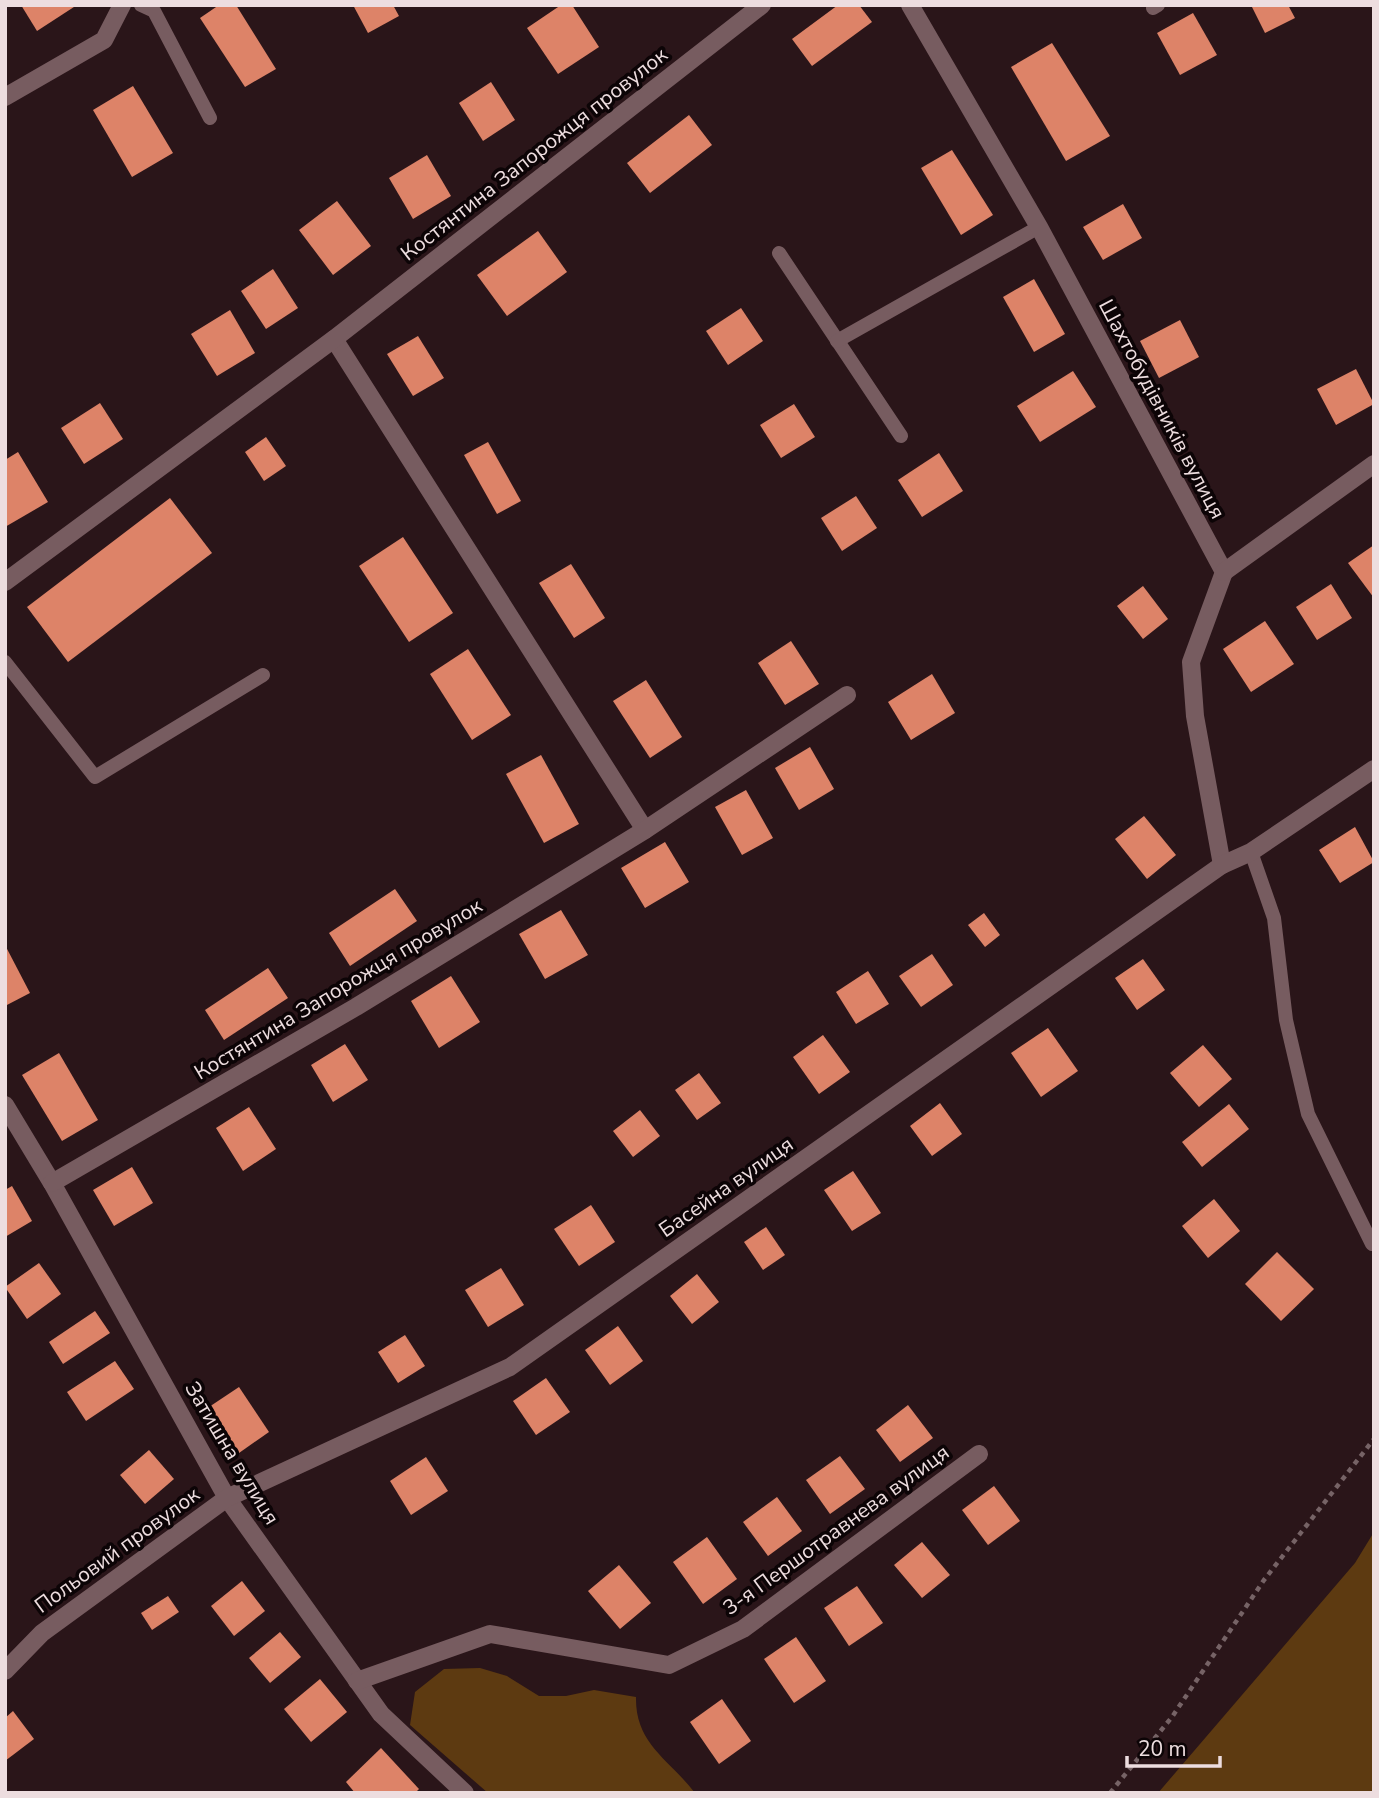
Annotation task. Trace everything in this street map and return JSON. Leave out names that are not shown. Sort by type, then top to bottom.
[{"type":"street","points":[[5,97],[104,40],[122,5]]},
{"type":"street","name":"Костянтина Запорожця провулок","points":[[5,582],[334,339],[762,5]]},
{"type":"street","name":"Шахтобудівників вулиця","points":[[910,5],[1039,227],[1224,572]]},
{"type":"street","points":[[334,339],[645,831]]},
{"type":"street","points":[[1222,865],[1195,716],[1191,662],[1224,572],[1374,464]]},
{"type":"street","name":"Костянтина Запорожця провулок","points":[[52,1183],[356,1007],[645,831],[847,695]]},
{"type":"street","name":"Басейна вулиця","points":[[228,1498],[510,1367],[1222,865],[1251,852],[1374,769]]},
{"type":"street","name":"Затишна вулиця","points":[[5,1105],[52,1183],[228,1498],[381,1714],[465,1793]]},
{"type":"street","name":"3-я Першотравнева вулиця","points":[[357,1681],[490,1634],[670,1665],[743,1629],[979,1454]]},
{"type":"street","name":"Польовий провулок","points":[[5,1671],[43,1633],[228,1498]]},
{"type":"lane","points":[[141,5],[155,11],[210,118]]},
{"type":"lane","points":[[837,341],[1039,227]]},
{"type":"lane","points":[[779,253],[901,436]]},
{"type":"lane","points":[[5,662],[95,776],[262,675]]},
{"type":"lane","points":[[1251,852],[1274,918],[1286,1020],[1308,1114],[1372,1244]]},
{"type":"path","points":[[1110,1793],[1172,1717],[1264,1580],[1374,1439]]},
{"type":"shaded area","points":[[1374,1532],[1374,1793],[1158,1793],[1355,1563]]},
{"type":"shaded area","points":[[480,1668],[507,1676],[539,1696],[566,1696],[594,1690],[636,1697],[637,1713],[647,1739],[695,1793],[488,1793],[410,1725],[415,1692],[444,1669]]},
{"type":"building","points":[[21,5],[77,5],[37,31]]},
{"type":"building","points":[[219,5],[236,5],[276,69],[245,87],[200,18]]},
{"type":"building","points":[[353,5],[393,5],[399,16],[368,33]]},
{"type":"building","points":[[561,5],[572,5],[599,47],[558,74],[527,28]]},
{"type":"building","points":[[838,5],[859,5],[872,22],[812,66],[792,39]]},
{"type":"building","points":[[1251,5],[1288,5],[1295,18],[1265,33]]},
{"type":"building","points":[[1193,13],[1217,55],[1180,75],[1157,33]]},
{"type":"building","points":[[1052,43],[1110,136],[1066,161],[1011,67]]},
{"type":"building","points":[[491,82],[515,120],[483,141],[459,103]]},
{"type":"building","points":[[133,86],[173,153],[132,177],[93,110]]},
{"type":"building","points":[[689,115],[712,145],[650,193],[627,163]]},
{"type":"building","points":[[952,150],[993,215],[961,235],[921,168]]},
{"type":"building","points":[[427,155],[451,196],[413,219],[389,178]]},
{"type":"building","points":[[337,201],[371,246],[333,275],[299,230]]},
{"type":"building","points":[[1123,204],[1142,238],[1103,260],[1083,227]]},
{"type":"building","points":[[538,231],[567,272],[507,316],[477,275]]},
{"type":"building","points":[[273,269],[298,308],[266,329],[241,291]]},
{"type":"building","points":[[1034,279],[1065,334],[1034,352],[1003,297]]},
{"type":"building","points":[[741,308],[763,341],[728,365],[706,331]]},
{"type":"building","points":[[230,310],[255,353],[217,376],[191,334]]},
{"type":"building","points":[[1180,320],[1199,357],[1159,378],[1140,341]]},
{"type":"building","points":[[418,336],[444,378],[413,396],[387,354]]},
{"type":"building","points":[[1356,369],[1374,404],[1336,425],[1317,389]]},
{"type":"building","points":[[1073,371],[1096,407],[1040,442],[1017,406]]},
{"type":"building","points":[[100,403],[123,439],[84,464],[61,428]]},
{"type":"building","points":[[794,404],[815,437],[781,458],[760,425]]},
{"type":"building","points":[[266,437],[286,466],[264,481],[245,452]]},
{"type":"building","points":[[488,442],[521,501],[497,514],[464,455]]},
{"type":"building","points":[[18,452],[48,502],[5,527],[5,460]]},
{"type":"building","points":[[939,453],[963,491],[922,517],[898,480]]},
{"type":"building","points":[[856,496],[877,528],[842,551],[821,518]]},
{"type":"building","points":[[170,498],[212,553],[68,662],[27,607]]},
{"type":"building","points":[[403,537],[453,613],[409,642],[359,566]]},
{"type":"building","points":[[1374,545],[1374,598],[1348,563]]},
{"type":"building","points":[[571,564],[605,618],[574,638],[539,583]]},
{"type":"building","points":[[1331,584],[1352,618],[1317,640],[1296,607]]},
{"type":"building","points":[[1143,586],[1168,619],[1143,639],[1117,606]]},
{"type":"building","points":[[1265,621],[1294,664],[1251,692],[1223,649]]},
{"type":"building","points":[[791,641],[819,684],[785,705],[758,663]]},
{"type":"building","points":[[468,649],[511,715],[472,740],[430,674]]},
{"type":"building","points":[[932,674],[955,713],[911,740],[888,702]]},
{"type":"building","points":[[646,680],[682,737],[650,758],[613,701]]},
{"type":"building","points":[[810,747],[834,789],[799,810],[775,768]]},
{"type":"building","points":[[541,755],[579,824],[544,843],[506,774]]},
{"type":"building","points":[[746,790],[773,838],[742,855],[715,807]]},
{"type":"building","points":[[1144,816],[1176,855],[1147,879],[1115,839]]},
{"type":"building","points":[[1355,827],[1374,862],[1340,883],[1319,850]]},
{"type":"building","points":[[665,842],[689,882],[645,908],[621,868]]},
{"type":"building","points":[[395,889],[417,921],[350,966],[329,933]]},
{"type":"building","points":[[561,910],[588,955],[545,979],[519,934]]},
{"type":"building","points":[[984,913],[1000,935],[985,947],[968,925]]},
{"type":"building","points":[[5,945],[30,993],[5,1006]]},
{"type":"building","points":[[932,954],[953,985],[921,1007],[899,976]]},
{"type":"building","points":[[1143,959],[1165,990],[1137,1010],[1115,978]]},
{"type":"building","points":[[268,968],[288,998],[224,1040],[205,1010]]},
{"type":"building","points":[[868,971],[889,1004],[856,1024],[836,992]]},
{"type":"building","points":[[451,976],[480,1022],[439,1048],[411,1001]]},
{"type":"building","points":[[1048,1028],[1078,1071],[1041,1097],[1011,1053]]},
{"type":"building","points":[[823,1035],[850,1072],[819,1094],[793,1057]]},
{"type":"building","points":[[345,1044],[368,1080],[333,1102],[311,1065]]},
{"type":"building","points":[[1203,1045],[1232,1079],[1199,1107],[1170,1073]]},
{"type":"building","points":[[59,1053],[98,1120],[62,1141],[22,1075]]},
{"type":"building","points":[[699,1073],[721,1103],[697,1120],[675,1090]]},
{"type":"building","points":[[940,1103],[962,1134],[932,1156],[910,1126]]},
{"type":"building","points":[[1229,1104],[1249,1129],[1202,1167],[1182,1142]]},
{"type":"building","points":[[249,1107],[276,1149],[243,1171],[216,1128]]},
{"type":"building","points":[[640,1110],[660,1136],[633,1157],[613,1131]]},
{"type":"building","points":[[132,1167],[153,1203],[114,1226],[93,1190]]},
{"type":"building","points":[[853,1171],[881,1213],[852,1231],[824,1190]]},
{"type":"building","points":[[12,1186],[32,1221],[5,1237],[5,1190]]},
{"type":"building","points":[[1214,1199],[1240,1231],[1208,1258],[1182,1226]]},
{"type":"building","points":[[591,1205],[615,1242],[579,1266],[554,1229]]},
{"type":"building","points":[[766,1227],[785,1255],[763,1270],[744,1242]]},
{"type":"building","points":[[1277,1252],[1314,1289],[1281,1321],[1245,1284]]},
{"type":"building","points":[[39,1263],[61,1294],[27,1319],[5,1287]]},
{"type":"building","points":[[501,1268],[524,1305],[488,1327],[465,1290]]},
{"type":"building","points":[[697,1274],[719,1302],[692,1324],[670,1296]]},
{"type":"building","points":[[95,1311],[110,1333],[63,1364],[49,1342]]},
{"type":"building","points":[[618,1326],[643,1361],[610,1385],[585,1350]]},
{"type":"building","points":[[405,1335],[425,1366],[398,1383],[378,1352]]},
{"type":"building","points":[[115,1361],[134,1389],[86,1421],[67,1392]]},
{"type":"building","points":[[546,1378],[570,1412],[536,1435],[513,1401]]},
{"type":"building","points":[[239,1387],[269,1432],[239,1453],[209,1407]]},
{"type":"building","points":[[908,1405],[933,1438],[900,1462],[876,1430]]},
{"type":"building","points":[[149,1450],[174,1479],[145,1504],[120,1475]]},
{"type":"building","points":[[840,1456],[865,1489],[830,1514],[806,1480]]},
{"type":"building","points":[[426,1457],[448,1491],[411,1515],[390,1481]]},
{"type":"building","points":[[994,1486],[1020,1521],[988,1545],[962,1510]]},
{"type":"building","points":[[777,1497],[802,1531],[768,1556],[743,1522]]},
{"type":"building","points":[[707,1537],[737,1579],[703,1604],[673,1562]]},
{"type":"building","points":[[922,1542],[950,1575],[922,1598],[894,1565]]},
{"type":"building","points":[[619,1565],[651,1603],[620,1629],[588,1591]]},
{"type":"building","points":[[242,1581],[265,1611],[234,1636],[211,1606]]},
{"type":"building","points":[[857,1586],[883,1623],[849,1646],[824,1608]]},
{"type":"building","points":[[168,1596],[179,1612],[152,1630],[141,1613]]},
{"type":"building","points":[[280,1632],[301,1657],[270,1683],[249,1658]]},
{"type":"building","points":[[796,1637],[826,1681],[794,1703],[764,1659]]},
{"type":"building","points":[[320,1679],[347,1712],[311,1742],[284,1709]]},
{"type":"building","points":[[722,1699],[751,1741],[719,1764],[690,1722]]},
{"type":"building","points":[[13,1711],[34,1739],[5,1761],[5,1718]]},
{"type":"building","points":[[381,1748],[419,1789],[415,1793],[355,1793],[346,1782]]}]
